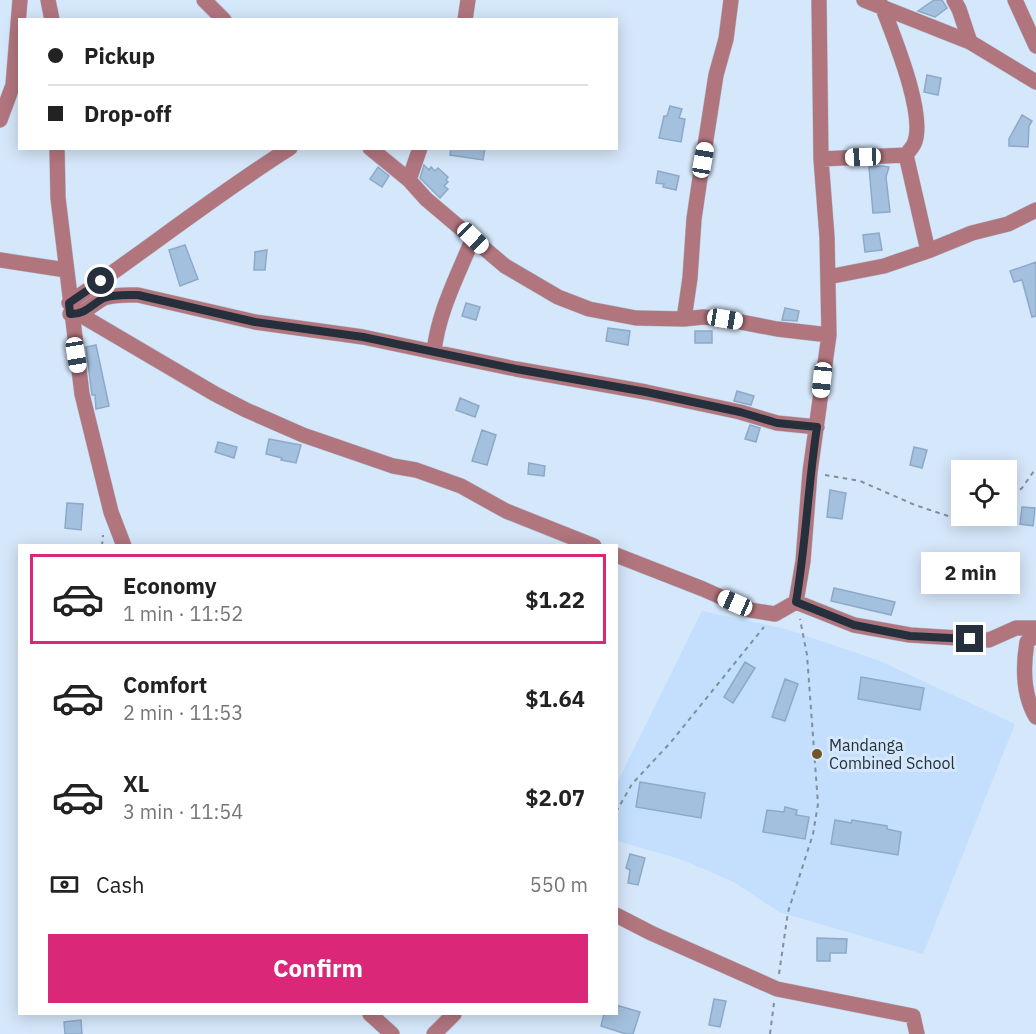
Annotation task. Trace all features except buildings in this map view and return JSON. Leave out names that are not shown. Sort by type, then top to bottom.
[{"type":"street","points":[[19,18],[20,0]]},
{"type":"street","points":[[48,0],[52,18]]},
{"type":"street","points":[[204,0],[222,18]]},
{"type":"street","points":[[465,18],[468,0]]},
{"type":"street","points":[[684,319],[700,178],[716,75],[726,39],[731,0]]},
{"type":"street","points":[[796,602],[803,561],[810,472],[829,335],[821,159],[819,0]]},
{"type":"street","points":[[864,0],[970,42],[1036,82]]},
{"type":"street","points":[[954,0],[970,42]]},
{"type":"street","points":[[1015,0],[1036,46]]},
{"type":"street","points":[[821,159],[906,155],[914,145],[916,136],[914,102],[905,69],[882,6]]},
{"type":"street","points":[[0,120],[16,87],[18,44]]},
{"type":"street","points":[[57,150],[58,198],[86,415],[111,512],[123,544]]},
{"type":"street","points":[[73,310],[132,260],[203,206],[287,150]]},
{"type":"street","points":[[372,150],[505,266],[558,297],[589,309],[636,318],[703,317],[829,335]]},
{"type":"street","points":[[409,180],[419,150]]},
{"type":"street","points":[[906,155],[928,251]]},
{"type":"street","points":[[828,277],[884,266],[972,233],[1008,224],[1036,210]]},
{"type":"street","points":[[434,352],[436,335],[442,317],[473,238]]},
{"type":"street","points":[[0,260],[66,270]]},
{"type":"street","points":[[73,310],[105,298],[138,295],[255,322],[363,337],[516,369],[646,392],[740,412],[777,423],[817,427]]},
{"type":"street","points":[[73,310],[246,410],[303,435],[460,486],[506,511],[589,544]]},
{"type":"street","points":[[618,556],[750,610],[775,614],[796,602]]},
{"type":"street","points":[[796,602],[854,625],[910,636],[989,640],[1016,628],[1036,628]]},
{"type":"street","points":[[1036,635],[1027,642],[1023,668],[1031,708],[1036,717]]},
{"type":"street","points":[[618,916],[777,989],[914,1016],[917,1034]]},
{"type":"street","points":[[371,1015],[392,1034]]},
{"type":"street","points":[[434,1034],[453,1015]]},
{"type":"path","points":[[1017,492],[1036,468]]},
{"type":"path","points":[[810,472],[860,481],[915,505],[951,517]]},
{"type":"path","points":[[770,1034],[788,912],[813,834],[818,804],[807,655],[796,602]]},
{"type":"path","points":[[618,808],[632,784],[671,742],[775,614]]},
{"type":"shaded area","name":"Mandanga Combined School","points":[[702,611],[786,629],[880,661],[1015,724],[923,954],[779,912],[734,882],[680,859],[618,841],[618,781]]},
{"type":"place","name":"Mandanga Combined School","points":[[817,754]]},
{"type":"route","points":[[101,281],[69,303],[70,314],[79,314],[105,298],[138,295],[255,322],[390,342],[516,369],[646,392],[740,412],[777,423],[817,427],[810,472],[803,561],[796,602],[854,625],[910,636],[970,639]]}]
